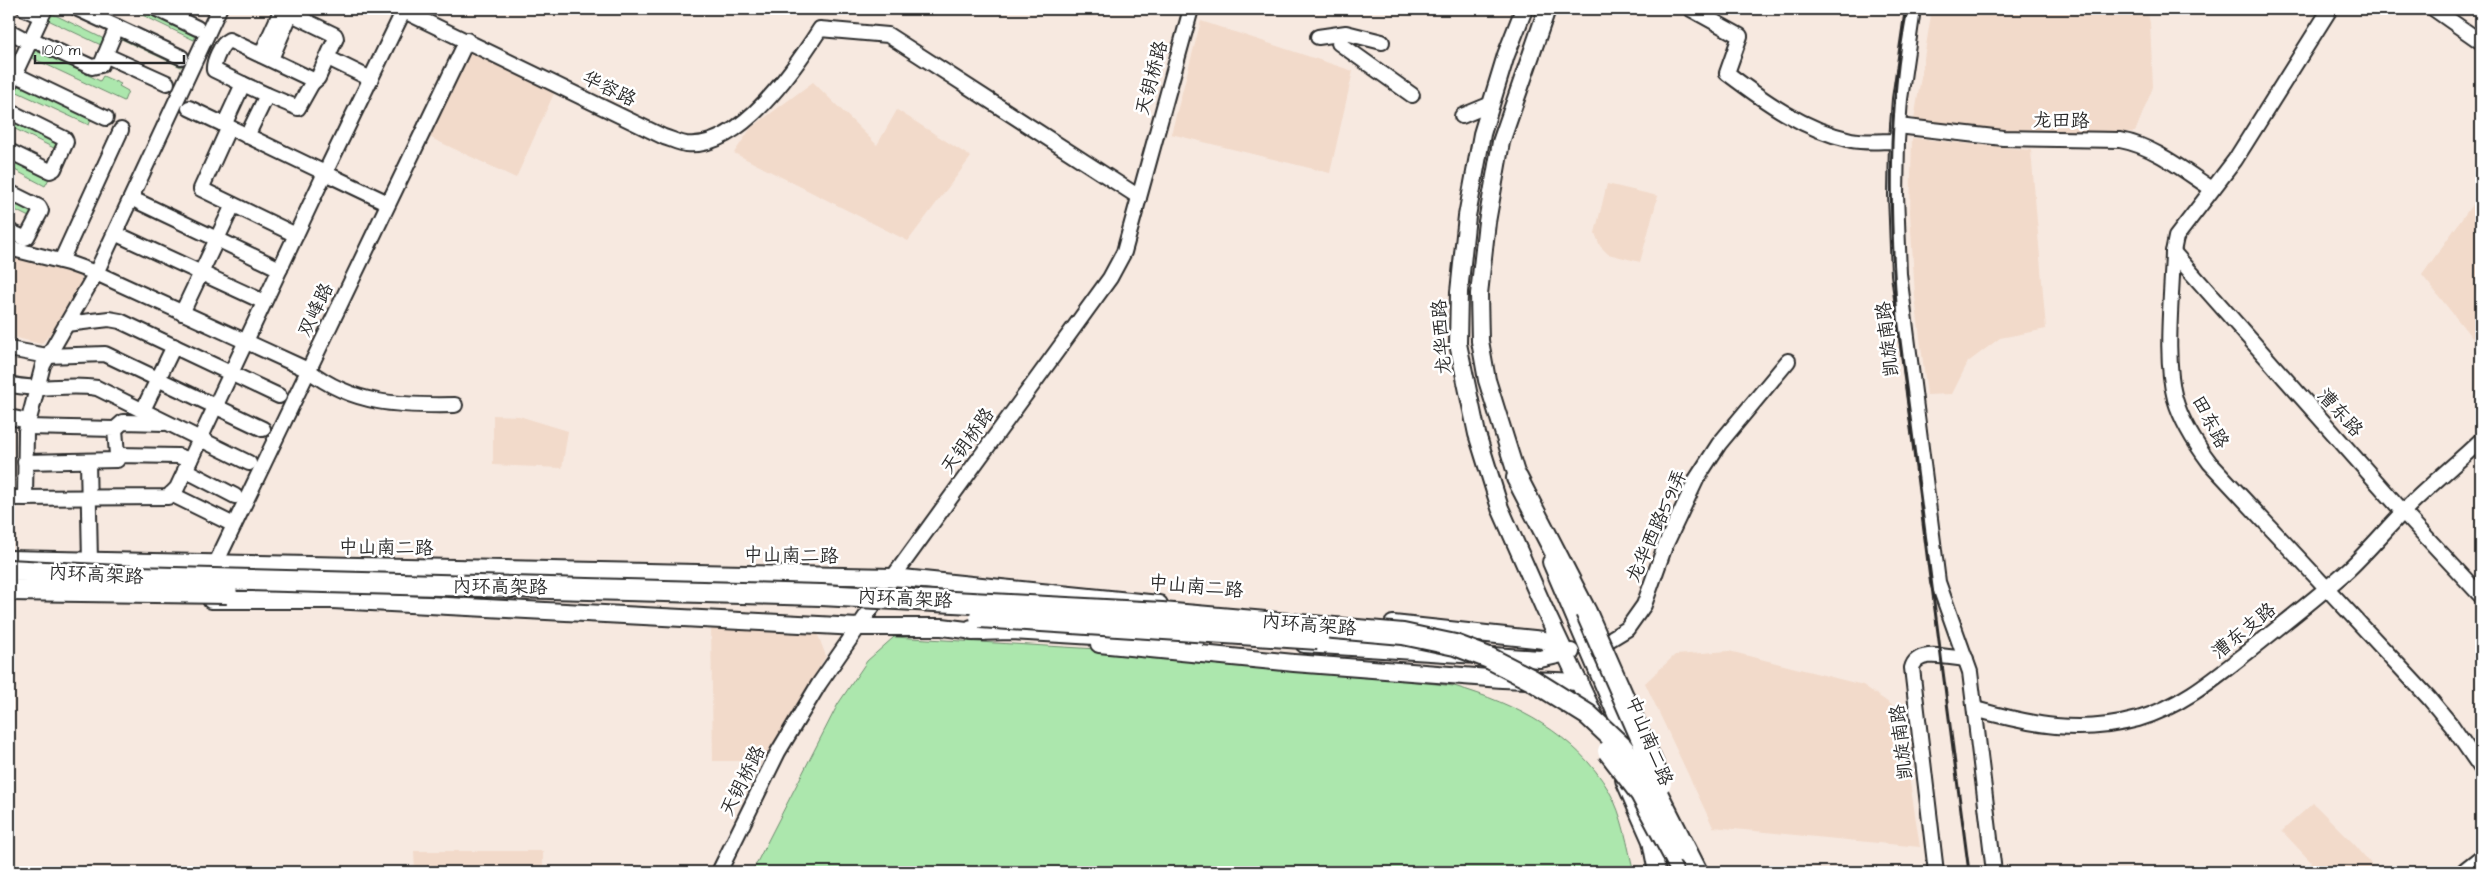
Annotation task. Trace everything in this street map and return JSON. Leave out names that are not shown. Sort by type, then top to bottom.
[{"type":"highway","points":[[1517,478],[1586,612],[1620,686],[1686,848]]},
{"type":"highway","name":"内环高架路","points":[[9,570],[135,577],[821,595],[1162,613],[1403,634],[1455,645],[1489,658],[1540,684],[1588,715],[1638,765],[1669,814],[1697,872]]},
{"type":"highway","name":"内环高架路","points":[[9,590],[381,595],[815,605],[1373,642],[1448,657],[1481,668],[1534,694],[1582,726],[1623,768],[1658,823],[1682,872]]},
{"type":"highway","points":[[972,630],[1012,629],[1276,644],[1298,638]]},
{"type":"highway","points":[[2467,872],[2481,861]]},
{"type":"main road","name":"龙华西路","points":[[1524,9],[1506,55],[1482,134],[1467,216],[1458,292],[1458,344],[1477,434],[1500,508],[1566,653]]},
{"type":"main road","name":"龙华西路","points":[[1547,9],[1501,142],[1487,222],[1479,294],[1480,341],[1487,380],[1517,478],[1565,596],[1591,651]]},
{"type":"main road","name":"中山南二路","points":[[9,559],[215,565],[893,577],[1210,609],[1502,634],[1544,640],[1566,653],[1651,841],[1657,872]]},
{"type":"main road","points":[[9,599],[332,600],[858,627],[972,630],[1008,638],[1109,644],[1294,663],[1502,679],[1580,682]]},
{"type":"main road","points":[[972,630],[1006,622],[1339,647],[1540,659],[1566,653],[1591,651]]},
{"type":"main road","name":"中山南二路","points":[[1591,651],[1648,788],[1673,872]]},
{"type":"main road","points":[[2456,872],[2481,852]]},
{"type":"street","points":[[78,9],[181,57]]},
{"type":"street","points":[[157,9],[197,28]]},
{"type":"street","points":[[24,498],[27,424],[47,356],[96,272],[219,9]]},
{"type":"street","name":"天钥桥路","points":[[719,872],[798,718],[893,577],[1110,278],[1124,252],[1191,9]]},
{"type":"street","points":[[1691,9],[1740,36],[1726,73],[1764,101],[1785,114],[1850,140],[1865,142],[1897,141]]},
{"type":"street","name":"凯旋南路","points":[[1913,9],[1897,141],[1896,194],[1899,274],[1938,582],[1948,614],[1966,659],[1975,708],[1994,872]]},
{"type":"street","name":"田东路","points":[[2330,9],[2257,127],[2179,231],[2173,252],[2170,360],[2175,398],[2182,420],[2210,463],[2429,698],[2452,726],[2481,768]]},
{"type":"street","points":[[2434,9],[2481,42]]},
{"type":"street","points":[[35,10],[26,38],[11,71],[106,118]]},
{"type":"street","points":[[266,57],[285,10],[335,35],[336,38],[318,78],[312,82],[298,108],[214,70],[213,66],[223,44],[229,40],[309,77],[312,82]]},
{"type":"street","points":[[9,498],[168,497],[172,494],[371,79],[402,10]]},
{"type":"street","name":"华容路","points":[[402,10],[664,137],[686,144],[705,142],[723,136],[741,124],[790,76],[820,28],[888,35],[1139,197]]},
{"type":"street","points":[[9,31],[92,67],[101,64],[117,27]]},
{"type":"street","points":[[1318,37],[1346,33],[1382,42]]},
{"type":"street","name":"双峰路","points":[[209,600],[215,565],[467,40]]},
{"type":"street","points":[[1340,43],[1412,95]]},
{"type":"street","points":[[105,55],[167,84]]},
{"type":"street","points":[[328,58],[371,79]]},
{"type":"street","points":[[243,84],[200,189],[296,235]]},
{"type":"street","points":[[247,136],[267,95]]},
{"type":"street","points":[[1462,116],[1491,104]]},
{"type":"street","points":[[189,108],[388,203]]},
{"type":"street","points":[[9,111],[65,139],[66,142],[54,169],[50,171],[9,151]]},
{"type":"street","name":"龙田路","points":[[1898,126],[2003,138],[2120,140],[2134,142],[2149,149],[2212,189]]},
{"type":"street","points":[[61,261],[121,130]]},
{"type":"street","points":[[9,192],[39,207],[41,211],[27,237],[24,238],[9,231]]},
{"type":"street","points":[[139,202],[280,269]]},
{"type":"street","points":[[182,313],[233,205]]},
{"type":"street","points":[[122,236],[264,302]]},
{"type":"street","points":[[9,248],[96,272],[308,370],[327,385],[377,402],[401,405],[455,405]]},
{"type":"street","name":"漕东路","points":[[2173,252],[2404,513],[2481,596]]},
{"type":"street","points":[[66,324],[109,319],[120,321],[279,396]]},
{"type":"street","points":[[143,410],[174,346]]},
{"type":"street","points":[[9,349],[47,356],[105,354],[263,429]]},
{"type":"street","name":"龙华西路591弄","points":[[1591,651],[1627,629],[1644,604],[1665,546],[1698,478],[1720,444],[1788,361]]},
{"type":"street","points":[[9,384],[26,388],[97,388],[249,463]]},
{"type":"street","points":[[25,462],[117,460],[123,401]]},
{"type":"street","points":[[9,416],[27,424],[119,426],[168,423]]},
{"type":"street","name":"漕东支路","points":[[1975,708],[2023,722],[2072,728],[2122,722],[2151,715],[2175,705],[2195,693],[2350,568],[2404,513],[2481,440]]},
{"type":"street","points":[[117,455],[178,456],[187,465],[235,496]]},
{"type":"street","points":[[88,461],[90,562]]},
{"type":"street","points":[[172,494],[234,525]]},
{"type":"street","name":"凯旋南路","points":[[1936,872],[1912,668],[1916,660],[1924,656],[1966,659]]},
{"type":"shaded area","points":[[1932,9],[2147,9],[2150,23],[2153,87],[2135,132],[2009,132],[1914,120]]},
{"type":"shaded area","points":[[1201,21],[1353,71],[1330,173],[1171,134]]},
{"type":"shaded area","points":[[469,50],[555,91],[516,178],[429,137]]},
{"type":"shaded area","points":[[813,82],[877,145],[897,110],[971,157],[908,241],[734,153],[751,128]]},
{"type":"shaded area","points":[[1912,138],[2031,150],[2046,329],[2000,338],[1968,362],[1952,394],[1927,395],[1915,297],[1910,212]]},
{"type":"shaded area","points":[[1607,184],[1658,196],[1640,262],[1608,254],[1600,246],[1595,233]]},
{"type":"shaded area","points":[[2481,192],[2481,349],[2422,275]]},
{"type":"shaded area","points":[[9,256],[77,272],[81,277],[81,282],[53,331],[41,344],[9,336]]},
{"type":"shaded area","points":[[493,415],[519,416],[568,431],[562,468],[493,465]]},
{"type":"shaded area","points":[[711,626],[792,629],[818,635],[826,656],[763,761],[713,761]]},
{"type":"shaded area","points":[[1729,651],[1863,685],[1899,710],[1920,847],[1713,827],[1645,683],[1675,655]]},
{"type":"shaded area","points":[[2313,803],[2355,845],[2378,872],[2301,872],[2312,863],[2282,831]]},
{"type":"shaded area","points":[[414,851],[543,851],[543,872],[415,872]]},
{"type":"green space","points":[[130,9],[146,9],[197,33],[194,40]]},
{"type":"green space","points":[[49,12],[104,39],[101,45],[46,19]]},
{"type":"green space","points":[[120,30],[184,61],[181,67],[117,37]]},
{"type":"green space","points":[[33,47],[100,81],[103,76],[121,84],[119,86],[128,91],[124,101],[28,56]]},
{"type":"green space","points":[[18,80],[92,117],[89,125],[13,90]]},
{"type":"green space","points":[[9,116],[61,141],[58,150],[9,126]]},
{"type":"green space","points":[[9,156],[50,177],[45,186],[9,167]]},
{"type":"green space","points":[[9,196],[35,210],[31,218],[9,207]]},
{"type":"green space","points":[[894,637],[1148,652],[1454,686],[1477,693],[1522,712],[1562,737],[1580,753],[1595,771],[1614,800],[1634,872],[752,872],[838,704],[867,661]]},
{"type":"railway","points":[[1907,9],[1900,47],[1893,124],[1891,201],[1897,317],[1969,872]]}]
